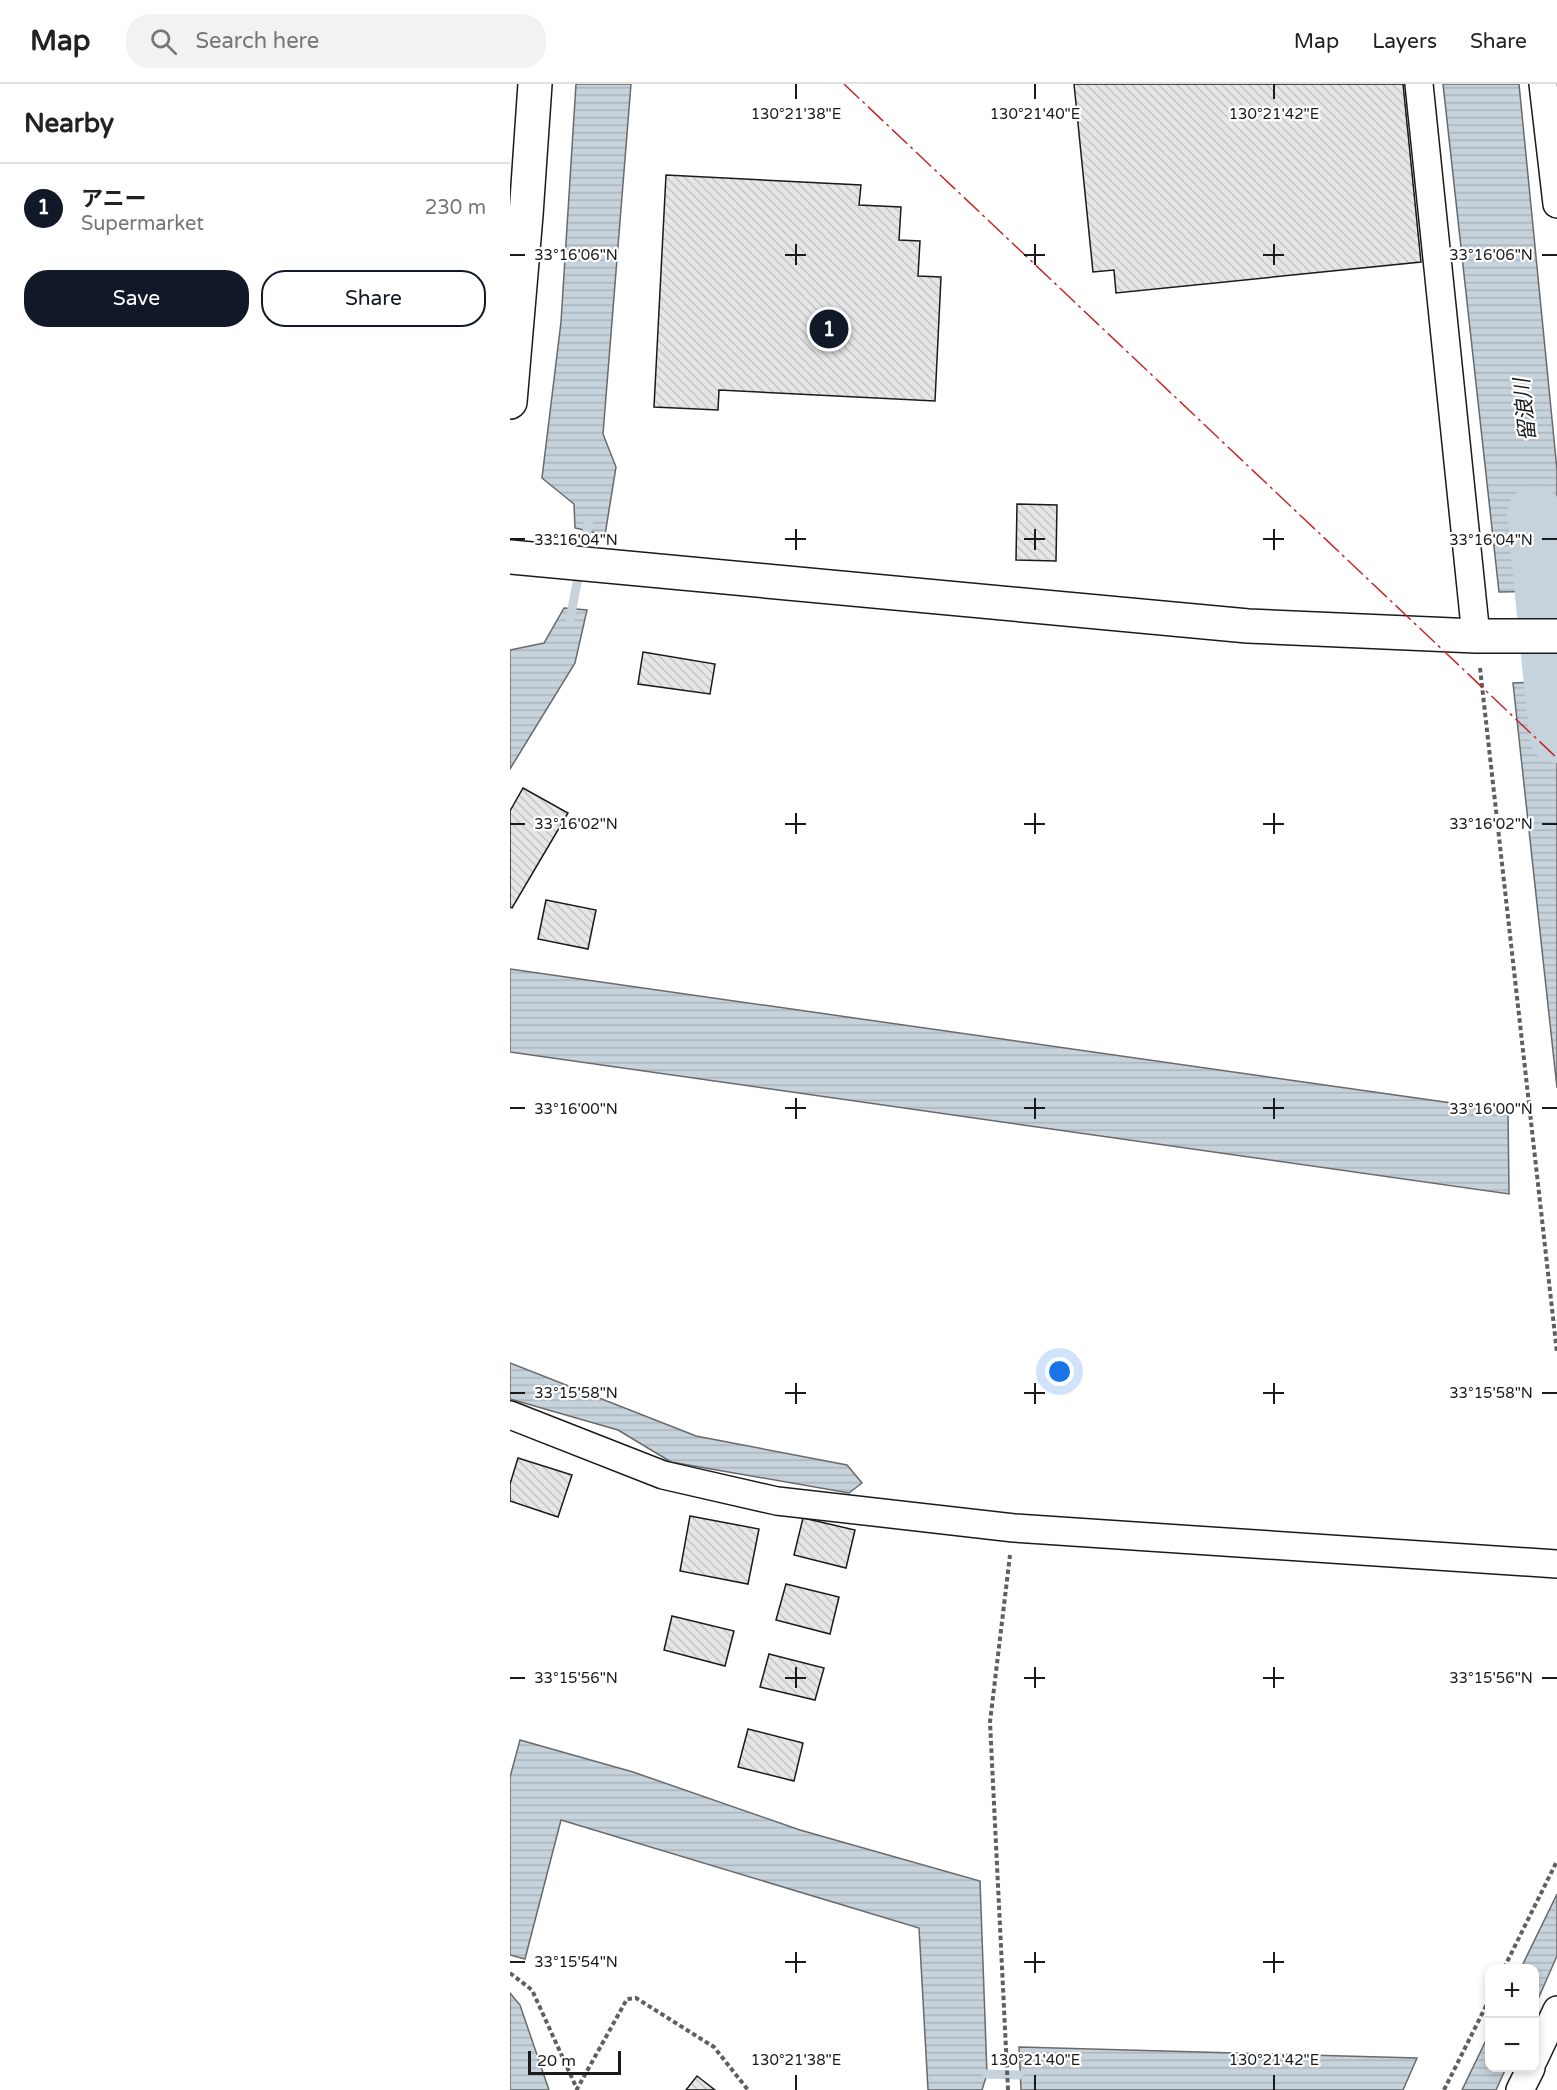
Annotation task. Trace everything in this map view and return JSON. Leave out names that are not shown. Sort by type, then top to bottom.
[{"type":"main road","points":[[510,402],[535,84]]},
{"type":"main road","points":[[510,557],[1248,626],[1476,636],[1546,636]]},
{"type":"street","points":[[1419,84],[1476,636]]},
{"type":"street","points":[[1543,84],[1557,204]]},
{"type":"street","points":[[510,1415],[663,1474],[777,1501],[1014,1528],[1557,1564]]},
{"type":"street","points":[[1539,2048],[1557,2010]]},
{"type":"street","points":[[1520,2090],[1529,2072]]},
{"type":"path","points":[[1476,636],[1557,1353]]},
{"type":"path","points":[[1007,2089],[990,1722],[1014,1528]]},
{"type":"path","points":[[1506,1964],[1557,1862]]},
{"type":"path","points":[[510,1973],[532,1990],[577,2090]]},
{"type":"path","points":[[577,2090],[627,1999],[636,1998],[714,2047],[748,2090]]},
{"type":"path","points":[[1444,2090],[1485,2008]]},
{"type":"water","points":[[576,84],[631,84],[603,434],[616,467],[605,535],[575,528],[574,504],[542,478],[561,322]]},
{"type":"water","points":[[1443,84],[1519,84],[1557,470],[1557,591],[1499,592]]},
{"type":"water","points":[[564,608],[587,610],[575,663],[510,769],[510,650],[544,643]]},
{"type":"water","points":[[1557,681],[1557,1088],[1513,683]]},
{"type":"water","points":[[510,969],[1508,1111],[1509,1194],[510,1052]]},
{"type":"water","points":[[510,1363],[696,1436],[847,1465],[862,1483],[849,1493],[671,1462],[618,1430],[510,1399]]},
{"type":"water","points":[[520,1740],[633,1772],[800,1830],[980,1881],[987,2074],[982,2090],[928,2090],[919,1928],[561,1820],[525,1959],[510,1955],[510,1777]]},
{"type":"water","points":[[1557,1894],[1557,1956],[1539,1997],[1539,1964],[1523,1964]]},
{"type":"water","points":[[510,1993],[520,2005],[549,2090],[510,2090]]},
{"type":"water","points":[[1485,2042],[1485,2072],[1504,2072],[1496,2090],[1462,2090]]},
{"type":"water","points":[[1019,2047],[1417,2058],[1403,2090],[1021,2090]]},
{"type":"building","points":[[1074,84],[1403,84],[1421,262],[1116,293],[1114,270],[1093,272]]},
{"type":"building","points":[[666,175],[861,185],[859,205],[901,207],[899,240],[920,241],[918,276],[941,277],[935,401],[719,390],[718,410],[654,407]]},
{"type":"building","points":[[1017,504],[1057,505],[1056,561],[1016,560]]},
{"type":"building","points":[[643,652],[715,664],[710,694],[638,684]]},
{"type":"building","points":[[523,788],[568,813],[512,908],[510,907],[510,811]]},
{"type":"building","points":[[546,900],[596,910],[588,949],[538,939]]},
{"type":"building","points":[[518,1458],[572,1475],[558,1517],[510,1501],[510,1484]]},
{"type":"building","points":[[690,1516],[759,1529],[748,1584],[680,1571]]},
{"type":"building","points":[[803,1518],[855,1530],[846,1568],[794,1555]]},
{"type":"building","points":[[786,1584],[839,1597],[830,1634],[776,1620]]},
{"type":"building","points":[[672,1616],[734,1631],[725,1666],[664,1650]]},
{"type":"building","points":[[769,1654],[824,1668],[815,1700],[760,1687]]},
{"type":"building","points":[[748,1729],[803,1743],[794,1781],[738,1767]]},
{"type":"building","points":[[697,2076],[715,2090],[686,2090]]},
{"type":"waterway","name":"留浪川","points":[[1535,514],[1557,735]]},
{"type":"waterway","points":[[570,619],[589,521]]},
{"type":"waterway","points":[[987,2074],[1019,2075]]},
{"type":"power","points":[[844,84],[1557,758]]},
{"type":"place","name":"アニー","points":[[829,329]]}]
